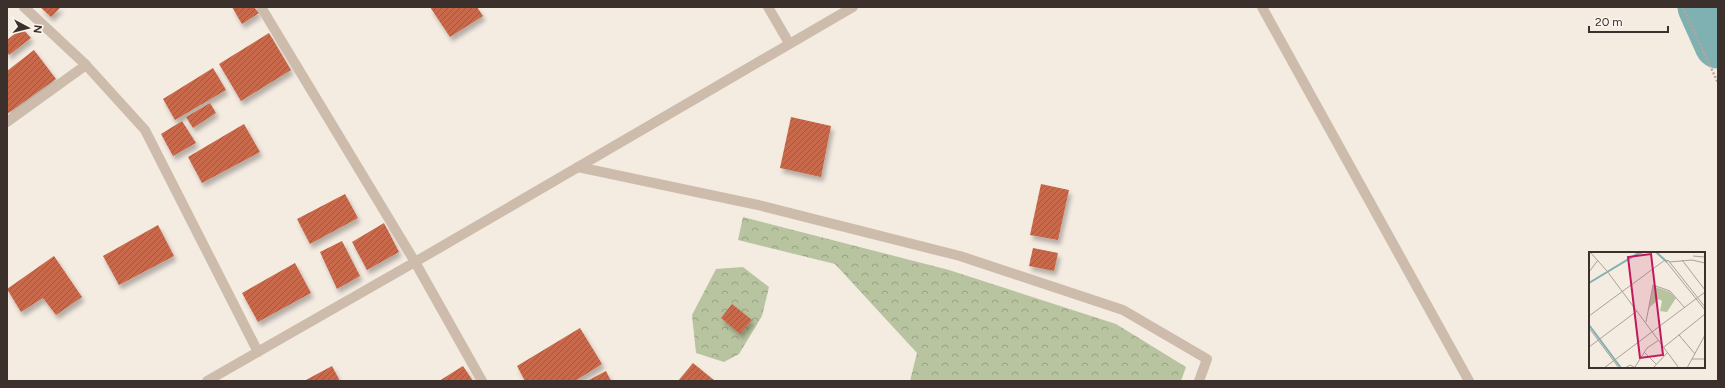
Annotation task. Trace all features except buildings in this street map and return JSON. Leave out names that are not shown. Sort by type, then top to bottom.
[{"type":"street","points":[[24,7],[86,65],[145,130],[258,352]]},
{"type":"street","points":[[261,7],[415,262],[482,381]]},
{"type":"street","points":[[768,7],[789,43]]},
{"type":"street","points":[[207,381],[415,262],[853,7]]},
{"type":"street","points":[[1262,7],[1469,381]]},
{"type":"street","points":[[7,122],[86,65]]},
{"type":"street","points":[[578,167],[758,205],[960,256],[1124,310],[1207,359],[1199,381]]},
{"type":"path","points":[[1683,7],[1718,83]]},
{"type":"green space","points":[[743,217],[949,270],[1116,324],[1186,367],[1181,381],[910,381],[917,353],[835,264],[738,240]]},
{"type":"green space","points":[[743,267],[769,287],[762,316],[739,354],[724,362],[696,353],[692,315],[716,269]]},
{"type":"waterway","points":[[1701,7],[1718,45]]}]
